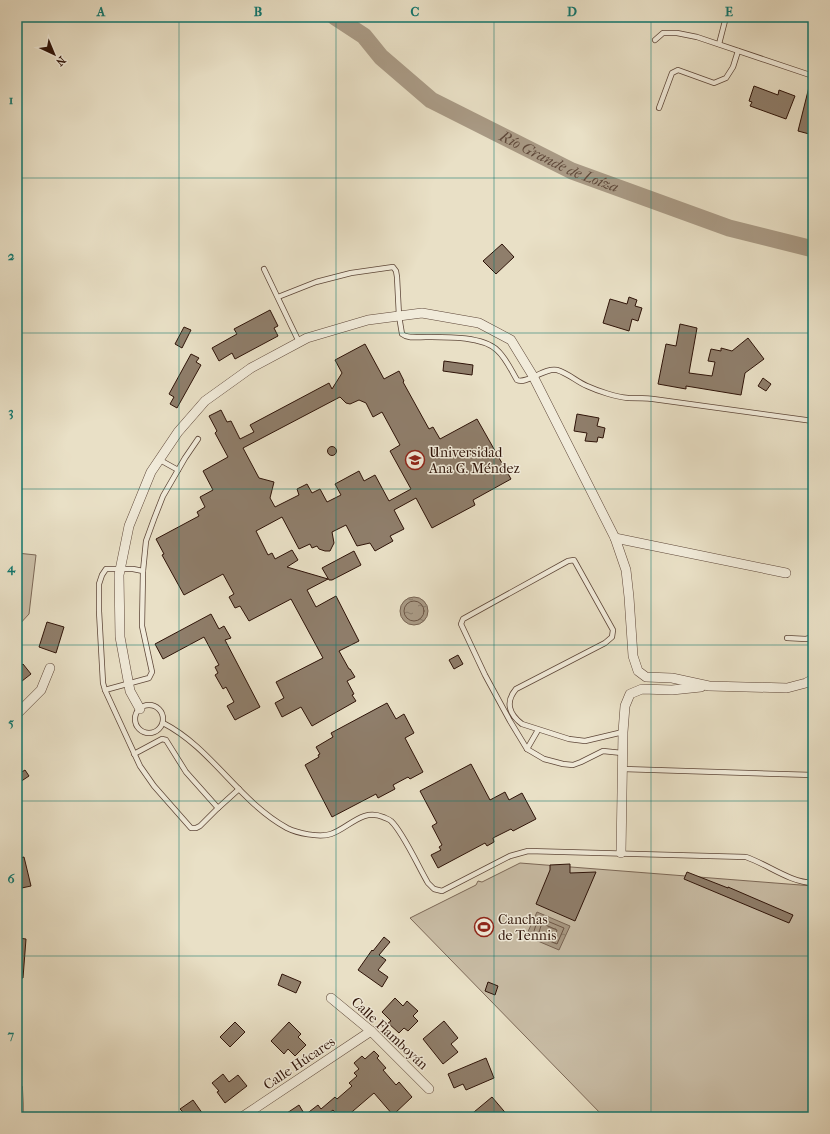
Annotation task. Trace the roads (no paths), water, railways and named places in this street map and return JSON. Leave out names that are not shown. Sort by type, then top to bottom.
[{"type":"street","points":[[140,709],[130,691],[120,637],[120,569],[129,526],[151,472],[178,432],[205,401],[251,368],[307,338],[368,320],[422,313],[479,323],[511,340],[533,376],[615,538],[626,570],[633,656],[638,671],[646,677],[672,678],[709,686]]},
{"type":"street","points":[[615,538],[786,573]]},
{"type":"street","points":[[17,714],[40,690],[50,668]]},
{"type":"street","points":[[621,853],[623,732],[625,706],[630,694],[642,689],[672,690],[709,686],[787,688],[806,683],[813,679]]},
{"type":"street","name":"Calle Flamboyán","points":[[331,998],[371,1031],[429,1089]]},
{"type":"street","name":"Calle Húcares","points":[[242,1117],[371,1031]]},
{"type":"street","points":[[17,1089],[18,1117]]},
{"type":"lane","points":[[719,44],[726,17]]},
{"type":"lane","points":[[655,40],[663,32],[677,33],[719,44],[813,76]]},
{"type":"lane","points":[[659,108],[672,73],[678,70],[714,83],[726,78],[734,67],[738,51]]},
{"type":"lane","points":[[278,297],[316,282],[351,273],[393,267],[396,271],[397,277],[399,316],[402,334],[409,337],[473,340],[496,348],[507,362],[517,380],[522,382],[550,370],[557,370],[586,386],[627,398],[653,399],[813,422]]},
{"type":"lane","points":[[264,269],[299,342]]},
{"type":"lane","points":[[105,690],[149,678],[152,672],[142,626],[143,571],[146,541],[163,496],[198,439]]},
{"type":"lane","points":[[160,460],[178,470]]},
{"type":"lane","points":[[622,753],[604,751],[573,765],[544,759],[527,749],[492,688],[461,624],[463,619],[568,561],[574,560],[614,633],[605,643],[516,689],[511,695],[509,702],[510,707],[518,721],[522,724],[569,739],[585,741],[623,732]]},
{"type":"lane","points":[[143,571],[106,569],[99,584],[99,618],[103,683],[105,690],[134,754],[154,786],[192,828],[200,826],[238,789]]},
{"type":"lane","points":[[786,638],[806,639],[813,637]]},
{"type":"lane","points":[[151,705],[160,710],[163,715],[163,723],[154,733],[148,733],[143,732],[138,728],[135,718],[140,709],[151,705]]},
{"type":"lane","points":[[163,723],[176,730],[195,744],[238,789],[269,817],[289,829],[314,836],[330,835],[363,815],[376,815],[390,820],[400,833],[428,883],[434,889],[442,891],[510,856],[528,851],[746,857],[760,861],[795,880],[813,883]]},
{"type":"lane","points":[[527,749],[538,730]]},
{"type":"lane","points":[[134,754],[162,739],[166,740],[186,772],[218,808]]},
{"type":"lane","points":[[623,769],[813,775]]},
{"type":"water","points":[[414,597],[424,601],[428,611],[424,621],[414,625],[404,621],[400,611],[404,601]]},
{"type":"water","points":[[537,912],[570,926],[559,950],[526,936]]},
{"type":"waterway","name":"Río Grande de Loíza","points":[[335,17],[364,36],[381,57],[431,100],[572,171],[729,228],[813,249]]},
{"type":"place","name":"Universidad Ana G. Méndez","points":[[415,460]]},
{"type":"place","name":"Canchas de Tennis","points":[[484,927]]}]
